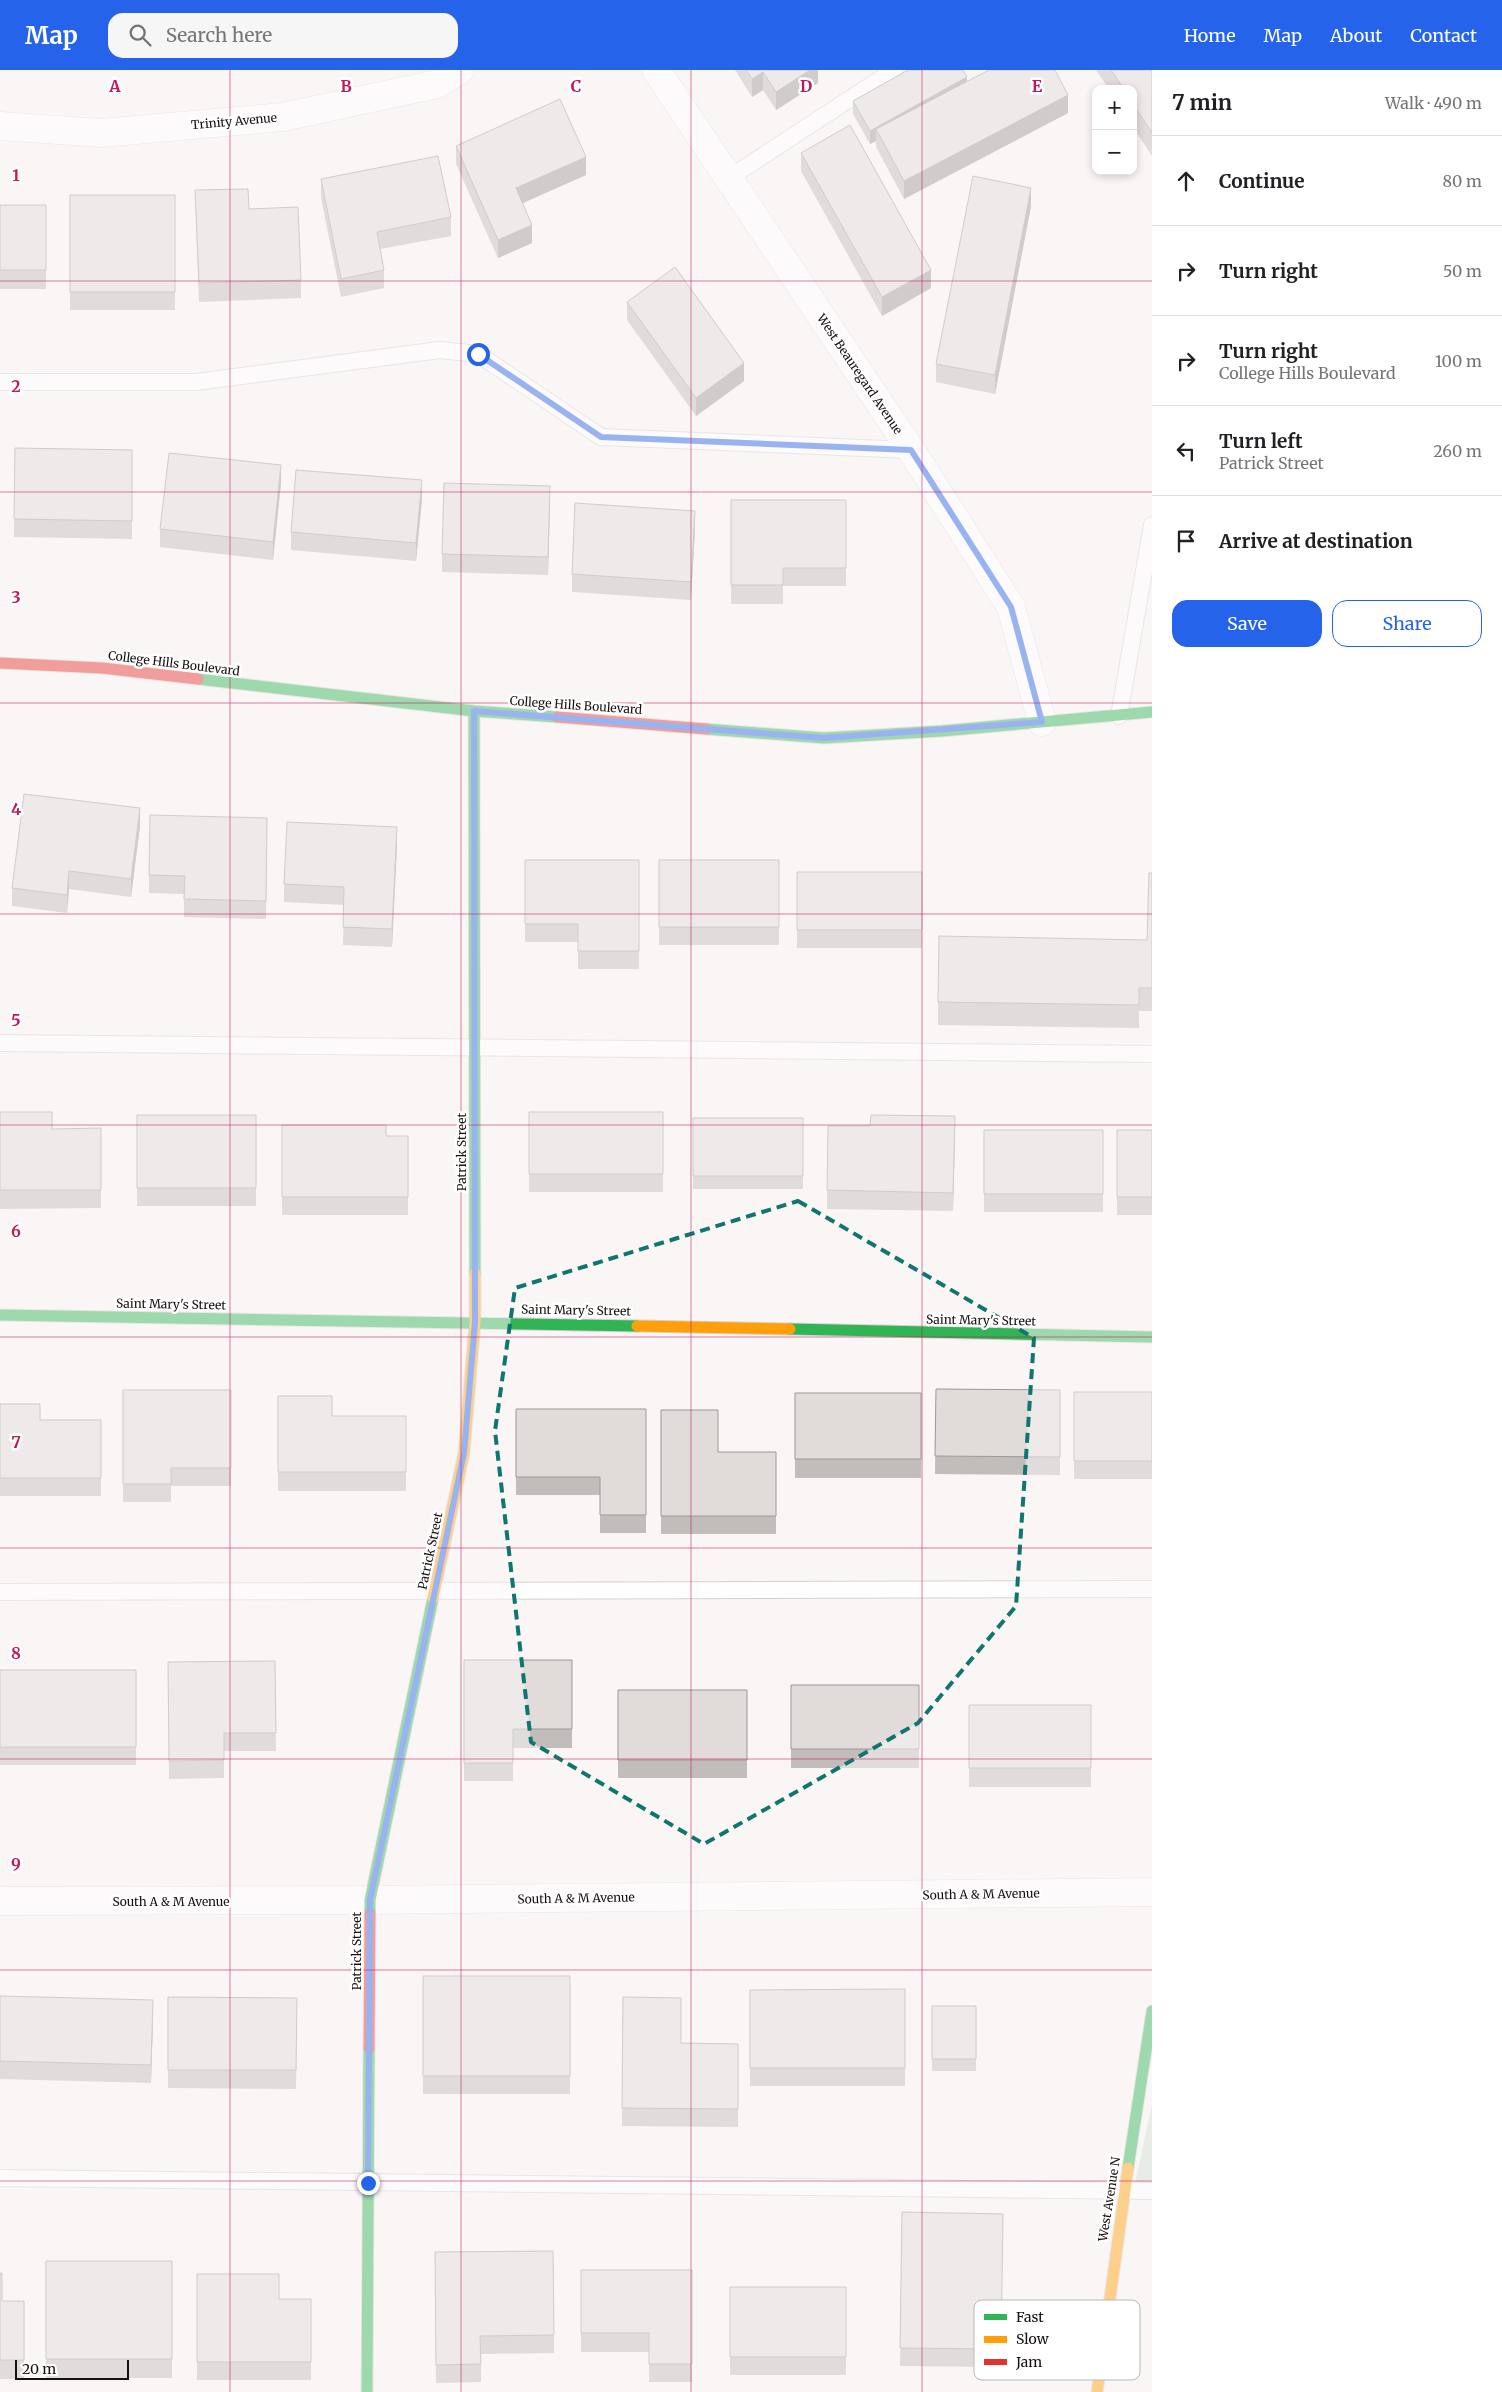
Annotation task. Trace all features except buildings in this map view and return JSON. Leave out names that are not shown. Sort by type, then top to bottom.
[{"type":"street","name":"Trinity Avenue","points":[[0,126],[101,133],[282,117],[437,84],[460,70]]},
{"type":"street","name":"West Beauregard Avenue","points":[[656,70],[911,450],[1011,607],[1042,722]]},
{"type":"street","name":"College Hills Boulevard","points":[[0,663],[102,668],[474,711],[824,738],[1152,712]]},
{"type":"street","name":"Patrick Street","points":[[367,2392],[370,1900],[464,1453],[475,1322],[474,711]]},
{"type":"street","name":"Saint Mary's Street","points":[[0,1315],[475,1322],[1152,1337]]},
{"type":"street","name":"South A & M Avenue","points":[[0,1901],[370,1900],[1152,1892]]},
{"type":"street","name":"West Avenue N","points":[[1109,2300],[1124,2190],[1152,2011]]},
{"type":"lane","points":[[729,178],[894,70]]},
{"type":"lane","points":[[0,382],[196,382],[440,350],[478,354],[601,437],[911,450]]},
{"type":"lane","points":[[1119,716],[1145,609],[1152,525]]},
{"type":"lane","points":[[0,1043],[474,1046],[1152,1054]]},
{"type":"lane","points":[[0,1592],[1152,1589]]},
{"type":"lane","points":[[0,2178],[1152,2191]]},
{"type":"highlighted area","points":[[798,1201],[1034,1338],[1016,1606],[918,1723],[704,1844],[531,1742],[495,1431],[515,1288]]},
{"type":"green space","points":[[1152,2104],[1152,2184],[1135,2184]]},
{"type":"traffic: fast","points":[[198,679],[474,711],[557,717]]},
{"type":"traffic: fast","points":[[474,711],[475,1274]]},
{"type":"traffic: fast","points":[[706,729],[824,738],[942,731],[1152,712]]},
{"type":"traffic: fast","points":[[0,1315],[637,1326]]},
{"type":"traffic: fast","points":[[790,1329],[1152,1337]]},
{"type":"traffic: fast","points":[[370,1913],[370,1900],[433,1598]]},
{"type":"traffic: fast","points":[[1128,2168],[1152,2011]]},
{"type":"traffic: fast","points":[[367,2392],[369,2048]]},
{"type":"traffic: slow","points":[[433,1598],[464,1453],[475,1322],[475,1274]]},
{"type":"traffic: slow","points":[[637,1326],[790,1329]]},
{"type":"traffic: slow","points":[[1110,2300],[1128,2168]]},
{"type":"traffic: slow","points":[[1097,2392],[1099,2380]]},
{"type":"traffic: jam","points":[[0,663],[102,668],[198,679]]},
{"type":"traffic: jam","points":[[557,717],[706,729]]},
{"type":"traffic: jam","points":[[369,2048],[370,1913]]},
{"type":"route","points":[[368,2183],[370,1900],[464,1453],[475,1322],[474,711],[824,738],[942,731],[1042,722],[1011,607],[911,450],[601,437],[478,354]]}]
